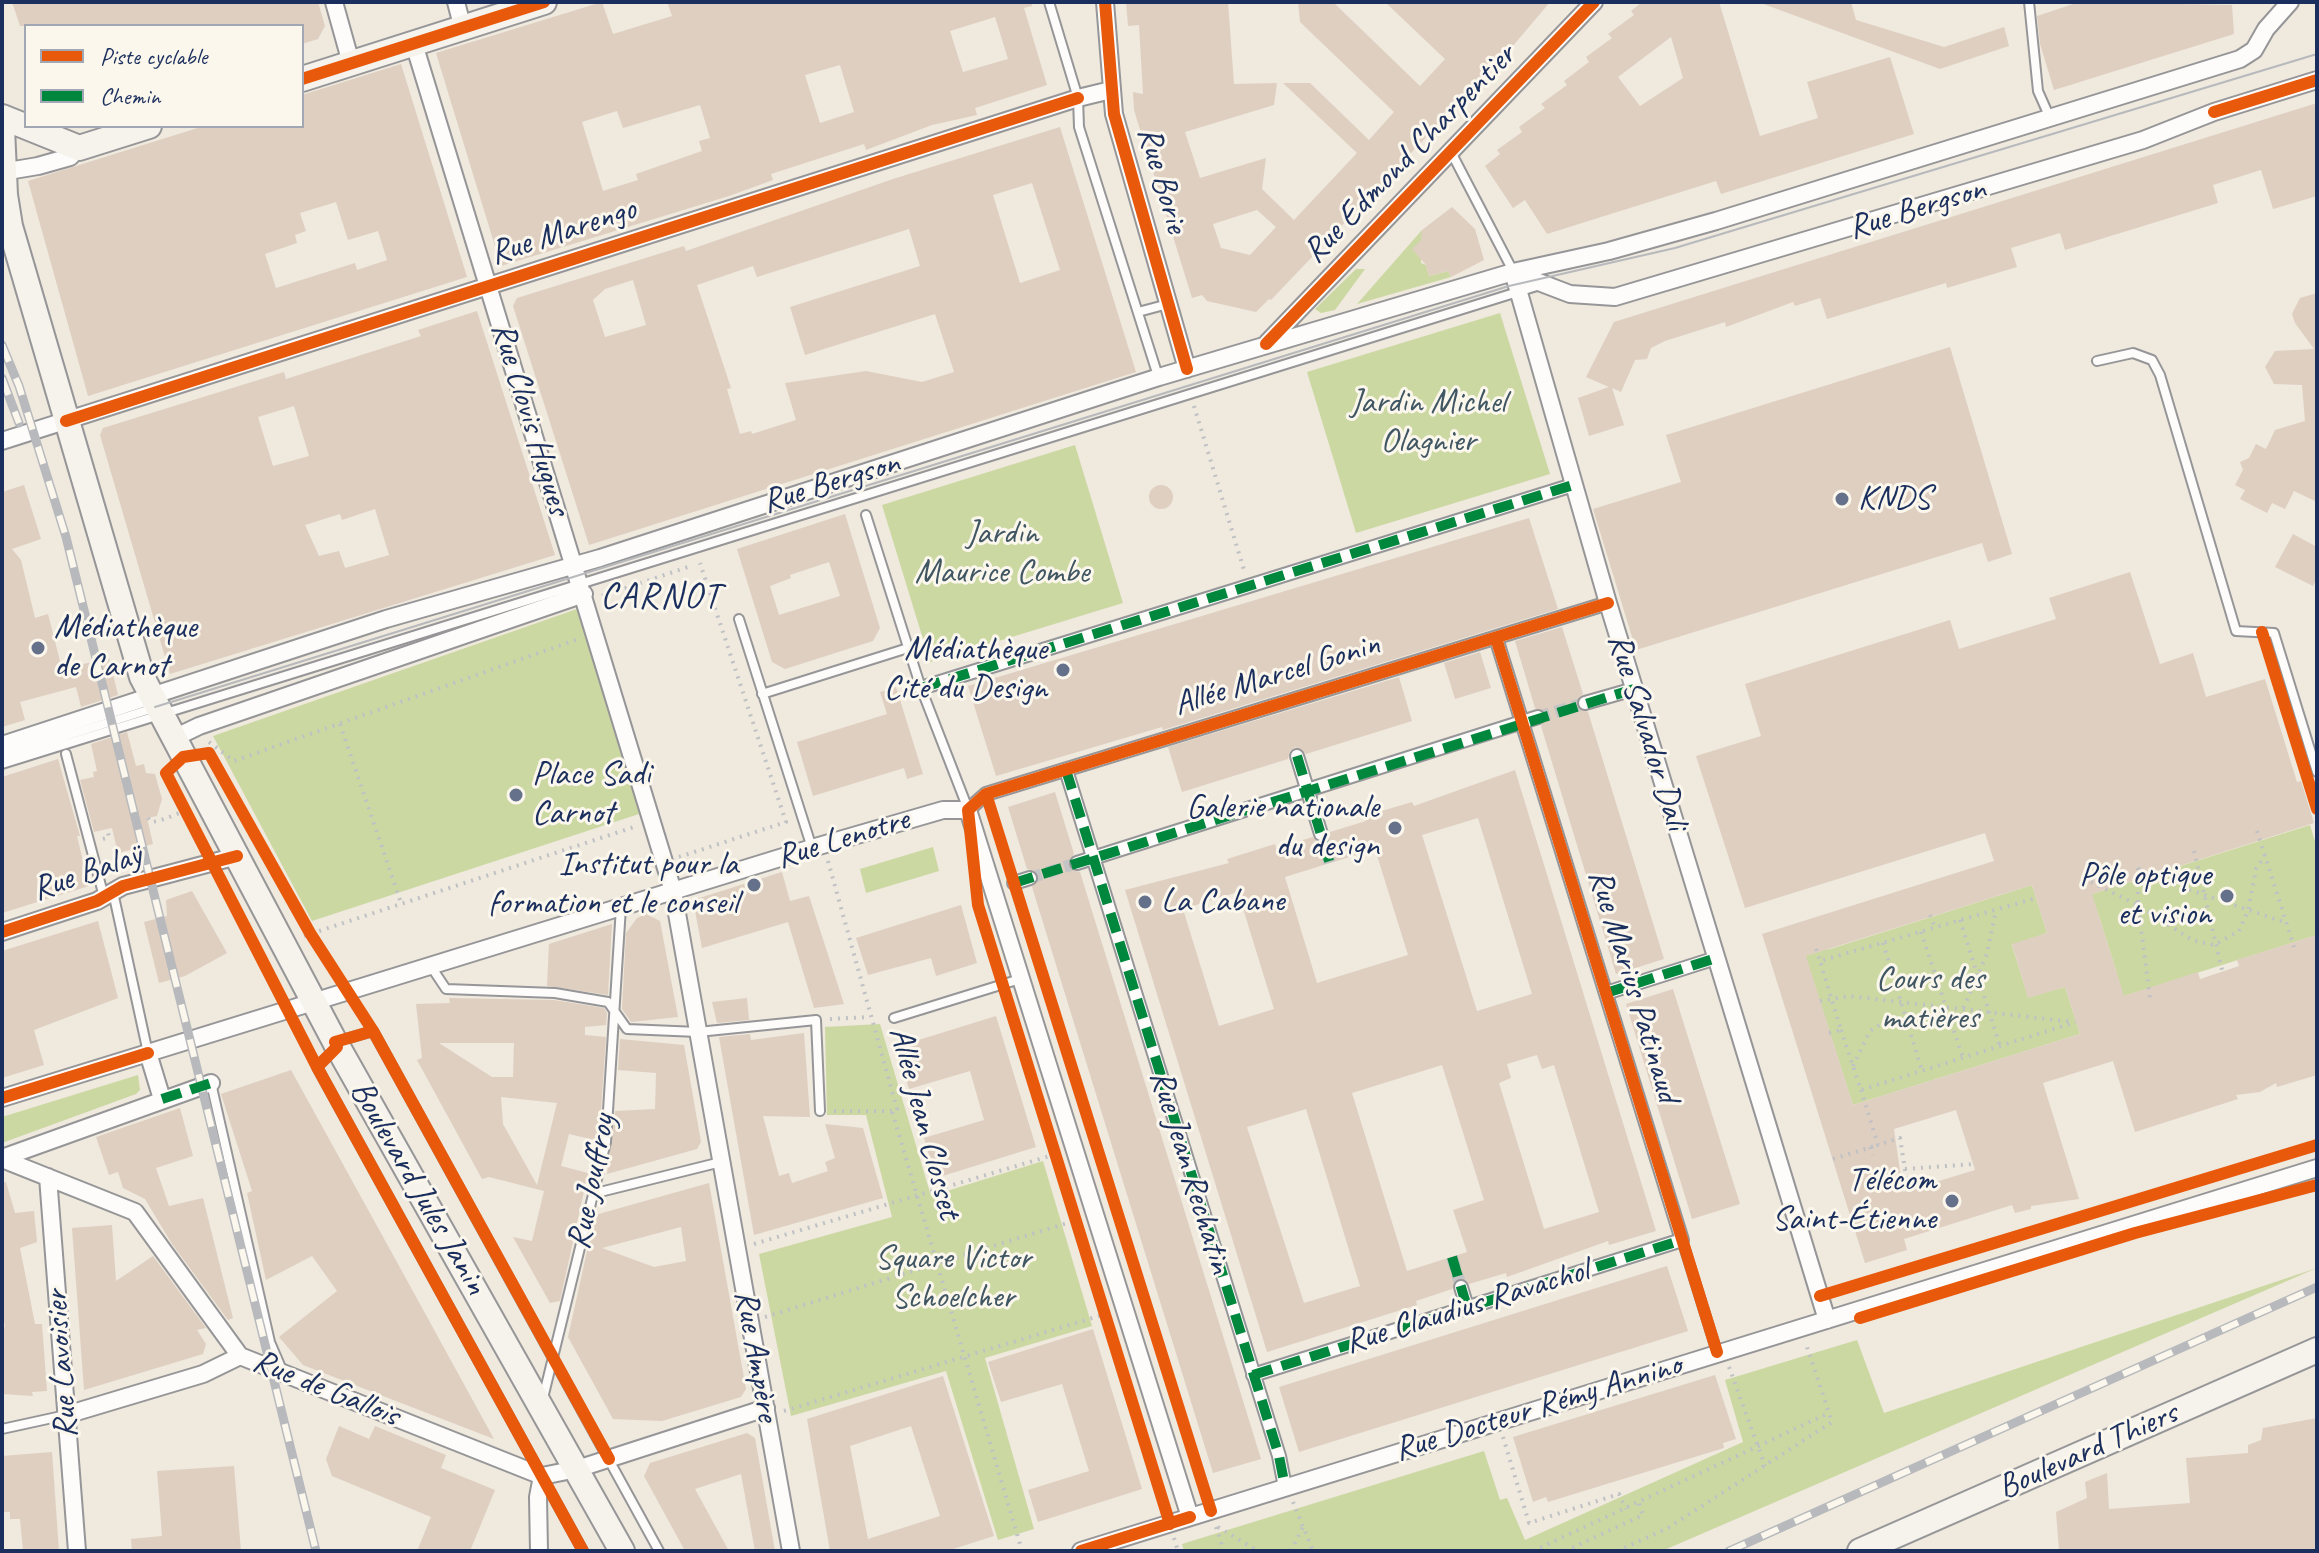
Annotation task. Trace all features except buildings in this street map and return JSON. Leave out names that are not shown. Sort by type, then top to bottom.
[{"type":"main road","points":[[304,78],[544,2]]},
{"type":"main road","points":[[2,117],[24,126]]},
{"type":"main road","name":"Boulevard Jules Janin","points":[[2,128],[3,171],[10,226],[66,421],[155,706],[336,1044],[622,1551]]},
{"type":"main road","points":[[29,128],[79,148],[143,128]]},
{"type":"main road","name":"Boulevard Thiers","points":[[1860,1551],[2317,1350]]},
{"type":"street","points":[[334,2],[351,63]]},
{"type":"street","points":[[456,2],[463,29]]},
{"type":"street","name":"Rue Borie","points":[[1105,2],[1114,114],[1187,369]]},
{"type":"street","name":"Rue Edmond Charpentier","points":[[1266,344],[1594,2]]},
{"type":"street","name":"Rue Bergson","points":[[2,745],[155,706],[386,619],[487,593],[1266,344],[1513,272],[1609,251],[1701,225],[2240,59],[2254,50],[2266,29],[2290,2]]},
{"type":"street","name":"Rue Clovis Hugues","points":[[414,44],[575,565]]},
{"type":"street","name":"Rue Bergson","points":[[1513,272],[1570,294],[1615,297],[2143,140],[2214,112],[2317,80]]},
{"type":"street","name":"Rue Marengo","points":[[2,441],[1111,90]]},
{"type":"street","points":[[3,171],[70,157],[79,148]]},
{"type":"street","name":"Rue Salvador Dali","points":[[1513,272],[1608,603],[1827,1320]]},
{"type":"street","points":[[921,688],[1573,485]]},
{"type":"street","points":[[2,1098],[432,968],[673,891],[575,565]]},
{"type":"street","points":[[177,748],[213,721],[584,593]]},
{"type":"street","name":"Allée Marcel Gonin","points":[[968,810],[986,794],[1283,710],[1608,603]]},
{"type":"street","name":"Rue Marius Patinaud","points":[[1496,638],[1682,1240]]},
{"type":"street","points":[[1585,703],[1634,689]]},
{"type":"street","points":[[1077,863],[1538,717]]},
{"type":"street","points":[[1297,756],[1321,834]]},
{"type":"street","name":"Rue Jean Rechatin","points":[[1066,770],[1285,1487]]},
{"type":"street","name":"Rue Lenotre","points":[[673,891],[943,810],[968,810]]},
{"type":"street","points":[[968,810],[1190,1517]]},
{"type":"street","name":"Rue Balaÿ","points":[[2,932],[108,894],[237,856]]},
{"type":"street","points":[[1014,883],[1030,878]]},
{"type":"street","name":"Rue Ampère","points":[[673,891],[791,1551]]},
{"type":"street","points":[[1606,993],[1716,958]]},
{"type":"street","points":[[148,1053],[162,1099]]},
{"type":"street","points":[[2,1159],[211,1083]]},
{"type":"street","name":"Rue de Gallois","points":[[2,1159],[135,1212],[240,1356],[542,1476]]},
{"type":"street","name":"Rue Docteur Rémy Annino","points":[[1081,1551],[1190,1517],[1213,1519],[1285,1487],[2317,1168]]},
{"type":"street","name":"Rue Lavoisier","points":[[48,1177],[77,1551]]},
{"type":"street","name":"Rue Claudius Ravachol","points":[[1253,1375],[1682,1240]]},
{"type":"street","points":[[1461,1287],[1467,1307]]},
{"type":"street","points":[[66,1415],[203,1374],[240,1356]]},
{"type":"street","points":[[539,1551],[538,1497],[542,1476],[577,1469],[766,1412]]},
{"type":"lane","name":"Rue Borie","points":[[1049,2],[1078,98],[1079,127],[1159,377]]},
{"type":"lane","points":[[2029,2],[2038,91],[2050,118]]},
{"type":"lane","name":"Rue Salvador Dali","points":[[1451,151],[1513,272]]},
{"type":"lane","points":[[2,756],[155,706],[584,593],[1191,394],[1543,284]]},
{"type":"lane","points":[[1138,312],[1168,304]]},
{"type":"lane","points":[[2097,361],[2133,353],[2152,360],[2160,375],[2236,631],[2274,633],[2317,772]]},
{"type":"lane","points":[[866,515],[921,688],[968,810]]},
{"type":"lane","points":[[739,619],[762,694],[818,846]]},
{"type":"lane","points":[[762,694],[908,648]]},
{"type":"lane","points":[[2,764],[155,706]]},
{"type":"lane","points":[[66,754],[108,894],[148,1053]]},
{"type":"lane","name":"Rue Jouffroy","points":[[541,1404],[596,1193],[606,1142],[621,907]]},
{"type":"lane","points":[[432,968],[446,989],[555,993],[608,1002],[627,1029],[698,1032],[816,1020],[820,1111]]},
{"type":"lane","points":[[894,1018],[1021,979]]},
{"type":"lane","points":[[583,1551],[317,1067],[336,1044],[373,1031],[659,1551]]},
{"type":"lane","points":[[211,1083],[270,1342],[283,1371]]},
{"type":"lane","points":[[596,1193],[721,1162]]},
{"type":"lane","name":"Rue Marius Patinaud","points":[[1682,1240],[1720,1351]]},
{"type":"lane","points":[[2,1429],[66,1415]]},
{"type":"path","points":[[1191,394],[1248,586]]},
{"type":"path","points":[[584,593],[702,562],[786,822],[665,861]]},
{"type":"path","points":[[198,733],[234,761],[596,633]]},
{"type":"path","points":[[340,724],[401,903]]},
{"type":"path","points":[[177,748],[209,753],[216,766]]},
{"type":"path","points":[[178,799],[192,825]]},
{"type":"path","points":[[148,818],[151,822],[159,821],[185,811]]},
{"type":"path","points":[[282,943],[653,821]]},
{"type":"path","points":[[2257,831],[2295,950]]},
{"type":"path","points":[[2194,851],[2223,974]]},
{"type":"path","points":[[2091,882],[2138,905],[2192,940],[2216,944],[2239,931],[2248,911],[2256,869],[2265,856]]},
{"type":"path","points":[[2150,998],[2138,905],[2138,868],[2149,876],[2287,923]]},
{"type":"path","points":[[1820,961],[2036,898]]},
{"type":"path","points":[[1853,1066],[1877,1024],[1887,1020],[1928,1027],[1951,1023],[1965,1008],[1978,978],[1996,910]]},
{"type":"path","points":[[1930,915],[1935,928]]},
{"type":"path","points":[[302,920],[318,945]]},
{"type":"path","points":[[1960,920],[2000,1046]]},
{"type":"path","points":[[1921,932],[1963,1058]]},
{"type":"path","points":[[1883,943],[1922,1071]]},
{"type":"path","points":[[1816,949],[1878,1145]]},
{"type":"path","points":[[1820,1001],[1849,996],[2076,1022],[1861,1090]]},
{"type":"path","points":[[816,1020],[870,1017]]},
{"type":"path","points":[[1829,1033],[1841,1030]]},
{"type":"path","points":[[820,1111],[892,1111]]},
{"type":"path","points":[[1833,1159],[1900,1138],[1907,1182],[1901,1184]]},
{"type":"path","points":[[1052,1140],[1059,1161]]},
{"type":"path","points":[[1870,1147],[1873,1155]]},
{"type":"path","points":[[737,1249],[917,1196],[1059,1161],[1074,1149]]},
{"type":"path","points":[[1905,1169],[1974,1164]]},
{"type":"path","points":[[750,1321],[938,1264],[1075,1213],[1095,1215]]},
{"type":"path","points":[[1075,1213],[1082,1236]]},
{"type":"path","points":[[1100,1295],[1110,1329]]},
{"type":"path","points":[[766,1412],[1124,1309]]},
{"type":"path","points":[[1617,1551],[1668,1528],[1832,1422],[1801,1328]]},
{"type":"path","points":[[1720,1351],[1765,1466]]},
{"type":"path","points":[[1533,1551],[1829,1413]]},
{"type":"path","points":[[1498,1421],[1529,1523],[1619,1494],[1626,1509]]},
{"type":"path","points":[[1285,1487],[1305,1523],[1313,1551]]},
{"type":"path","points":[[1565,1551],[1643,1515],[1639,1503]]},
{"type":"path","points":[[1213,1519],[1224,1551]]},
{"type":"path","points":[[1213,1519],[1258,1551]]},
{"type":"path","points":[[1291,1551],[1305,1523]]},
{"type":"green space","points":[[1422,230],[1421,263],[1426,265],[1429,276],[1448,271],[1451,277],[1357,304]]},
{"type":"green space","points":[[1356,269],[1365,269],[1335,310],[1321,313],[1315,309]]},
{"type":"green space","name":"Jardin Michel Olagnier","points":[[1500,313],[1550,474],[1356,533],[1307,372]]},
{"type":"green space","name":"Jardin Maurice Combe","points":[[1075,445],[1123,603],[930,662],[882,505]]},
{"type":"green space","points":[[577,609],[642,813],[312,921],[213,736]]},
{"type":"green space","points":[[2310,825],[2317,848],[2317,935],[2086,1008],[2117,974],[2098,913],[2060,924],[2054,906]]},
{"type":"green space","points":[[933,847],[939,871],[866,893],[860,869]]},
{"type":"green space","name":"Cours des matières","points":[[2032,885],[2047,933],[2012,945],[2028,997],[2065,987],[2080,1034],[1853,1105],[1804,952],[1830,949]]},
{"type":"green space","name":"Square Victor Schoelcher","points":[[880,1024],[931,1196],[1043,1161],[1092,1326],[985,1358],[1034,1529],[998,1540],[946,1371],[791,1416],[759,1254],[892,1217],[866,1115],[827,1115],[825,1027]]},
{"type":"green space","points":[[138,1075],[140,1090],[136,1094],[2,1143],[2,1117]]},
{"type":"green space","points":[[2317,1268],[1662,1551],[1184,1551],[1182,1544],[1484,1451],[1500,1500],[1507,1498],[1525,1540],[1743,1442],[1725,1380],[1857,1340],[1884,1413]]},
{"type":"tunnel","points":[[1538,717],[1585,703]]},
{"type":"tunnel","points":[[1321,834],[1330,864]]},
{"type":"tunnel","points":[[1030,878],[1077,863]]},
{"type":"tunnel","points":[[1452,1257],[1461,1287]]},
{"type":"tram line","points":[[155,707],[1509,286],[1675,248],[2317,54]]},
{"type":"railway","points":[[2,345],[19,386],[66,537],[316,1551]]},
{"type":"railway","points":[[2,378],[19,423]]},
{"type":"railway","points":[[1729,1551],[2317,1287]]},
{"type":"marked path","points":[[921,688],[1573,485]]},
{"type":"marked path","points":[[1014,883],[1634,689]]},
{"type":"marked path","points":[[1297,756],[1330,864]]},
{"type":"marked path","points":[[1066,770],[1279,1456],[1285,1487]]},
{"type":"marked path","points":[[1606,993],[1716,958]]},
{"type":"marked path","points":[[162,1099],[211,1083]]},
{"type":"marked path","points":[[1253,1375],[1682,1240],[1680,1234]]},
{"type":"marked path","points":[[1452,1257],[1467,1307]]},
{"type":"cycle path","points":[[304,78],[544,2]]},
{"type":"cycle path","points":[[1105,2],[1114,114],[1187,369]]},
{"type":"cycle path","points":[[1266,344],[1594,2]]},
{"type":"cycle path","points":[[2214,112],[2317,80]]},
{"type":"cycle path","points":[[66,421],[1078,98]]},
{"type":"cycle path","points":[[1170,1524],[978,905],[968,810],[986,794],[1608,603]]},
{"type":"cycle path","points":[[2262,632],[2317,809]]},
{"type":"cycle path","points":[[1496,638],[1717,1352]]},
{"type":"cycle path","points":[[317,1067],[166,773],[183,757],[209,753],[310,933],[373,1031]]},
{"type":"cycle path","points":[[986,794],[1211,1511]]},
{"type":"cycle path","points":[[2,932],[97,901],[123,886],[237,856]]},
{"type":"cycle path","points":[[335,1042],[373,1031],[609,1459]]},
{"type":"cycle path","points":[[337,1047],[317,1067],[583,1551]]},
{"type":"cycle path","points":[[2,1098],[148,1053]]},
{"type":"cycle path","points":[[1820,1296],[2317,1145]]},
{"type":"cycle path","points":[[1860,1318],[2135,1233],[2317,1185]]},
{"type":"cycle path","points":[[1081,1551],[1190,1517]]},
{"type":"place","name":"KNDS","points":[[1842,499]]},
{"type":"place","name":"Médiathèque de Carnot","points":[[38,648]]},
{"type":"place","name":"Médiathèque Cité du Design","points":[[1063,670]]},
{"type":"place","name":"Place Sadi Carnot","points":[[516,795]]},
{"type":"place","name":"Galerie nationale du design","points":[[1395,828]]},
{"type":"place","name":"Institut pour la formation et le conseil","points":[[754,885]]},
{"type":"place","name":"Pôle optique et vision","points":[[2227,896]]},
{"type":"place","name":"La Cabane","points":[[1145,902]]},
{"type":"place","name":"Télécom Saint-Étienne","points":[[1952,1201]]},
{"type":"district","name":"CARNOT","points":[[661,598]]}]
